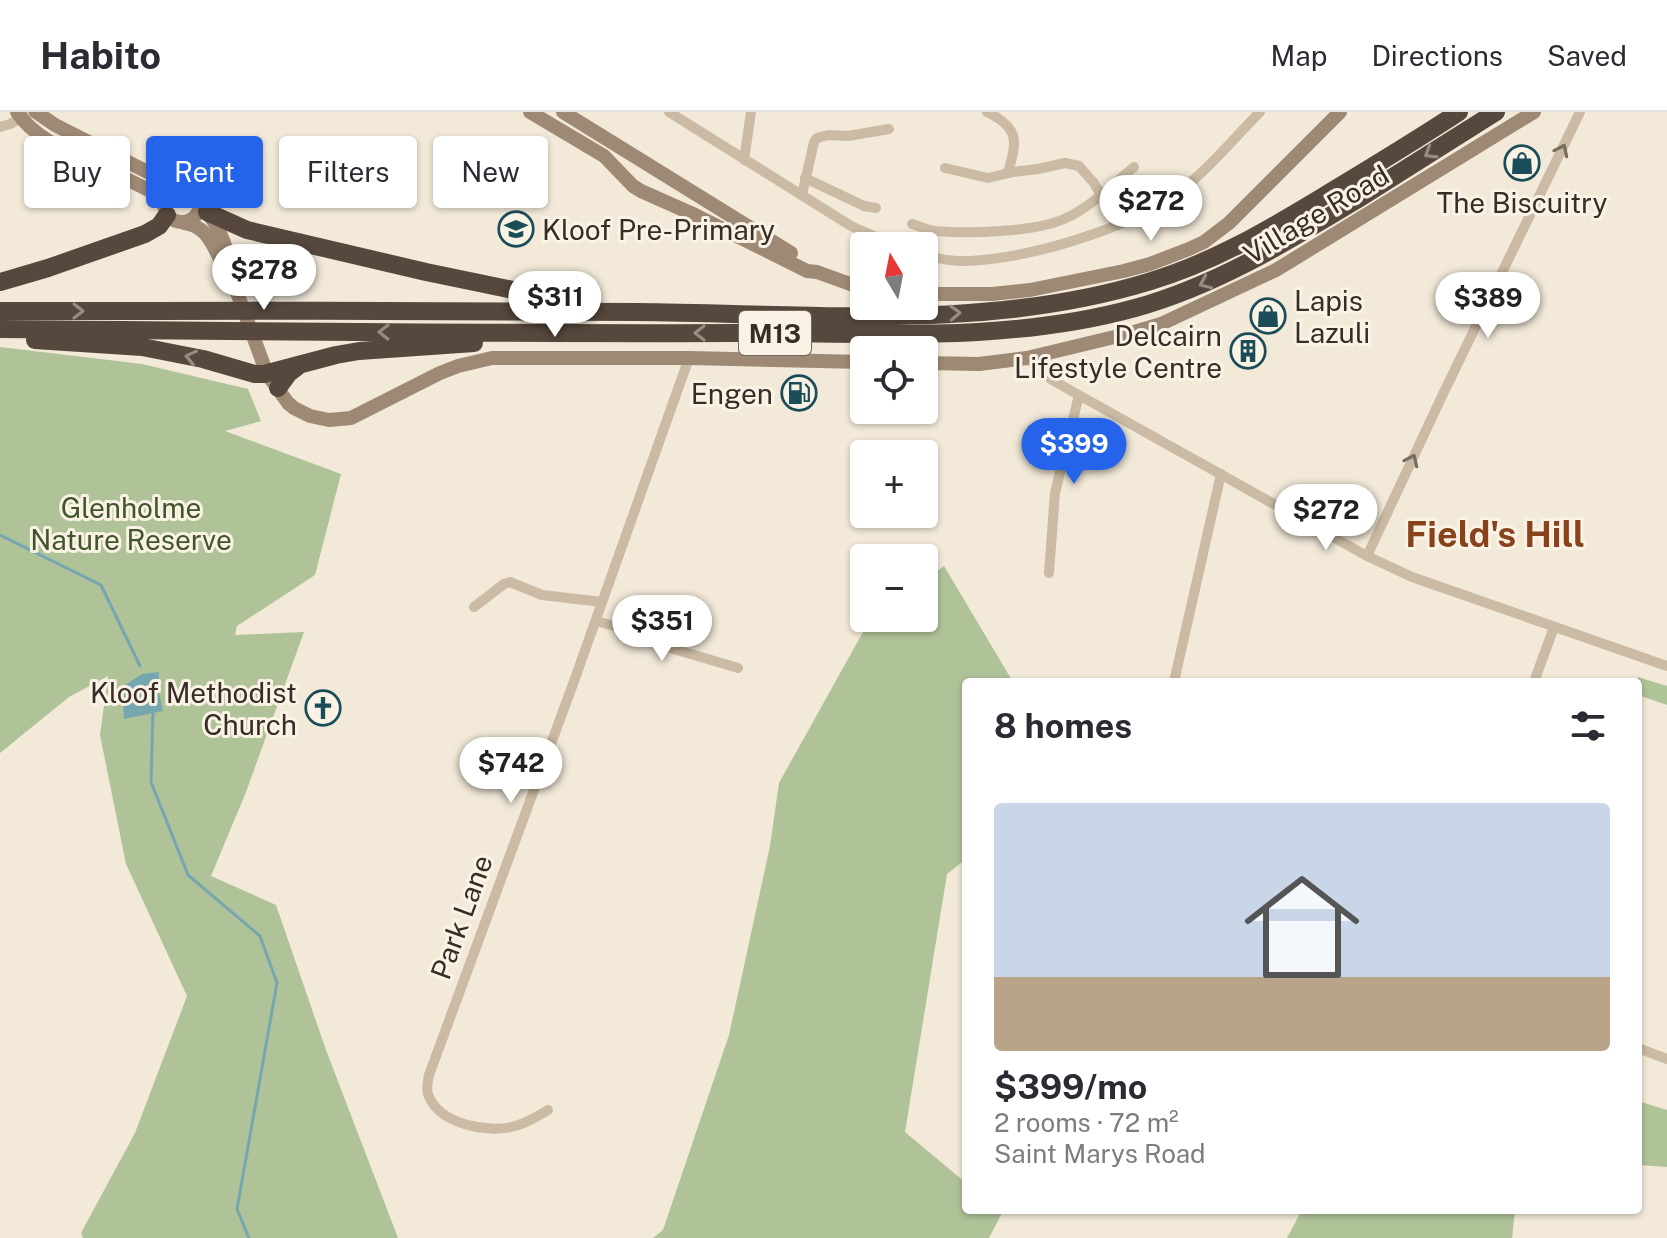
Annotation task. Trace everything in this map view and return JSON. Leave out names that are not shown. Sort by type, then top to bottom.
[{"type":"highway","name":"M13","points":[[0,311],[638,312],[869,316],[978,313],[1037,306],[1146,283],[1228,252],[1459,112]]},
{"type":"highway","name":"M13","points":[[0,329],[563,333],[990,332],[1036,328],[1136,308],[1201,285],[1254,260],[1327,218],[1496,112]]},
{"type":"highway","points":[[204,210],[247,230],[426,272],[638,312]]},
{"type":"highway","points":[[0,282],[137,237],[154,229],[172,212]]},
{"type":"highway","points":[[0,337],[142,347],[182,354],[255,374],[269,374],[289,373],[299,365],[359,351],[510,342],[563,333]]},
{"type":"street","points":[[530,112],[604,156],[633,186],[680,213],[807,271],[850,284]]},
{"type":"street","points":[[563,112],[817,272]]},
{"type":"street","points":[[669,112],[864,232]]},
{"type":"street","points":[[744,160],[751,112]]},
{"type":"street","points":[[987,112],[1010,128],[1013,153],[1008,173]]},
{"type":"street","points":[[938,258],[962,261],[1015,255],[1118,225],[1138,216],[1181,190],[1260,112]]},
{"type":"street","points":[[938,294],[1030,290],[1124,271],[1189,249],[1229,223],[1340,112]]},
{"type":"street","name":"Village Road","points":[[938,363],[987,364],[1027,358],[1147,329],[1276,270],[1534,112]]},
{"type":"street","points":[[1367,556],[1580,112]]},
{"type":"street","points":[[27,114],[38,133],[196,225],[204,232],[231,276]]},
{"type":"street","points":[[0,127],[27,114],[146,171]]},
{"type":"street","points":[[802,195],[817,138],[889,129]]},
{"type":"street","points":[[945,168],[988,178],[1065,163],[1079,166],[1118,225]]},
{"type":"street","points":[[912,224],[932,231],[1019,229],[1062,220],[1079,212],[1134,167]]},
{"type":"street","points":[[648,193],[661,185],[657,169]]},
{"type":"street","points":[[805,178],[864,206],[876,208]]},
{"type":"street","points":[[680,213],[684,200],[681,185]]},
{"type":"street","points":[[171,208],[172,212]]},
{"type":"street","points":[[172,212],[193,219],[204,210],[218,228],[231,276],[269,374],[288,403],[302,413],[317,418],[351,418],[440,373],[474,361],[509,357],[850,362]]},
{"type":"street","name":"Park Lane","points":[[548,1110],[516,1126],[469,1127],[450,1118],[437,1107],[429,1096],[429,1075],[689,358]]},
{"type":"street","points":[[1027,358],[1052,380],[1367,556],[1434,586],[1667,666]]},
{"type":"street","points":[[1049,573],[1055,493],[1079,395]]},
{"type":"street","points":[[1175,678],[1221,474]]},
{"type":"street","points":[[474,607],[510,582],[536,594],[602,602]]},
{"type":"street","points":[[596,621],[738,668]]},
{"type":"street","points":[[1535,678],[1554,627]]},
{"type":"street","points":[[1642,1050],[1667,1059]]},
{"type":"green space","name":"Glenholme Nature Reserve","points":[[0,347],[142,364],[248,389],[261,421],[225,431],[341,474],[315,575],[237,626],[235,635],[304,632],[246,792],[211,876],[276,905],[326,1050],[398,1238],[83,1238],[81,1233],[135,1133],[187,996],[126,864],[100,735],[108,676],[69,697],[0,753]]},
{"type":"green space","points":[[944,566],[1011,678],[962,678],[962,862],[947,874],[905,1132],[962,1180],[962,1214],[1001,1214],[989,1238],[653,1238],[663,1230],[729,1035],[770,846],[779,783],[863,632],[938,632],[938,570]]},
{"type":"green space","points":[[1642,678],[1667,686],[1667,705],[1642,696]]},
{"type":"green space","points":[[1642,1102],[1667,1110],[1667,1167],[1642,1165]]},
{"type":"green space","points":[[1300,1214],[1515,1214],[1512,1238],[1287,1238]]},
{"type":"water","points":[[159,672],[158,687],[163,711],[124,719],[122,687],[142,674]]},
{"type":"waterway","points":[[0,535],[101,585],[140,666]]},
{"type":"waterway","points":[[153,712],[151,782],[188,875],[260,936],[277,983],[237,1209],[249,1238]]},
{"type":"place","name":"The Biscuitry","points":[[1522,163]]},
{"type":"place","name":"Kloof Pre-Primary","points":[[516,229]]},
{"type":"place","name":"Lapis Lazuli","points":[[1268,316]]},
{"type":"place","name":"Delcairn Lifestyle Centre","points":[[1248,351]]},
{"type":"place","name":"Engen","points":[[799,393]]},
{"type":"place","name":"Kloof Methodist Church","points":[[323,708]]},
{"type":"district","name":"Field's Hill","points":[[1495,534]]}]
